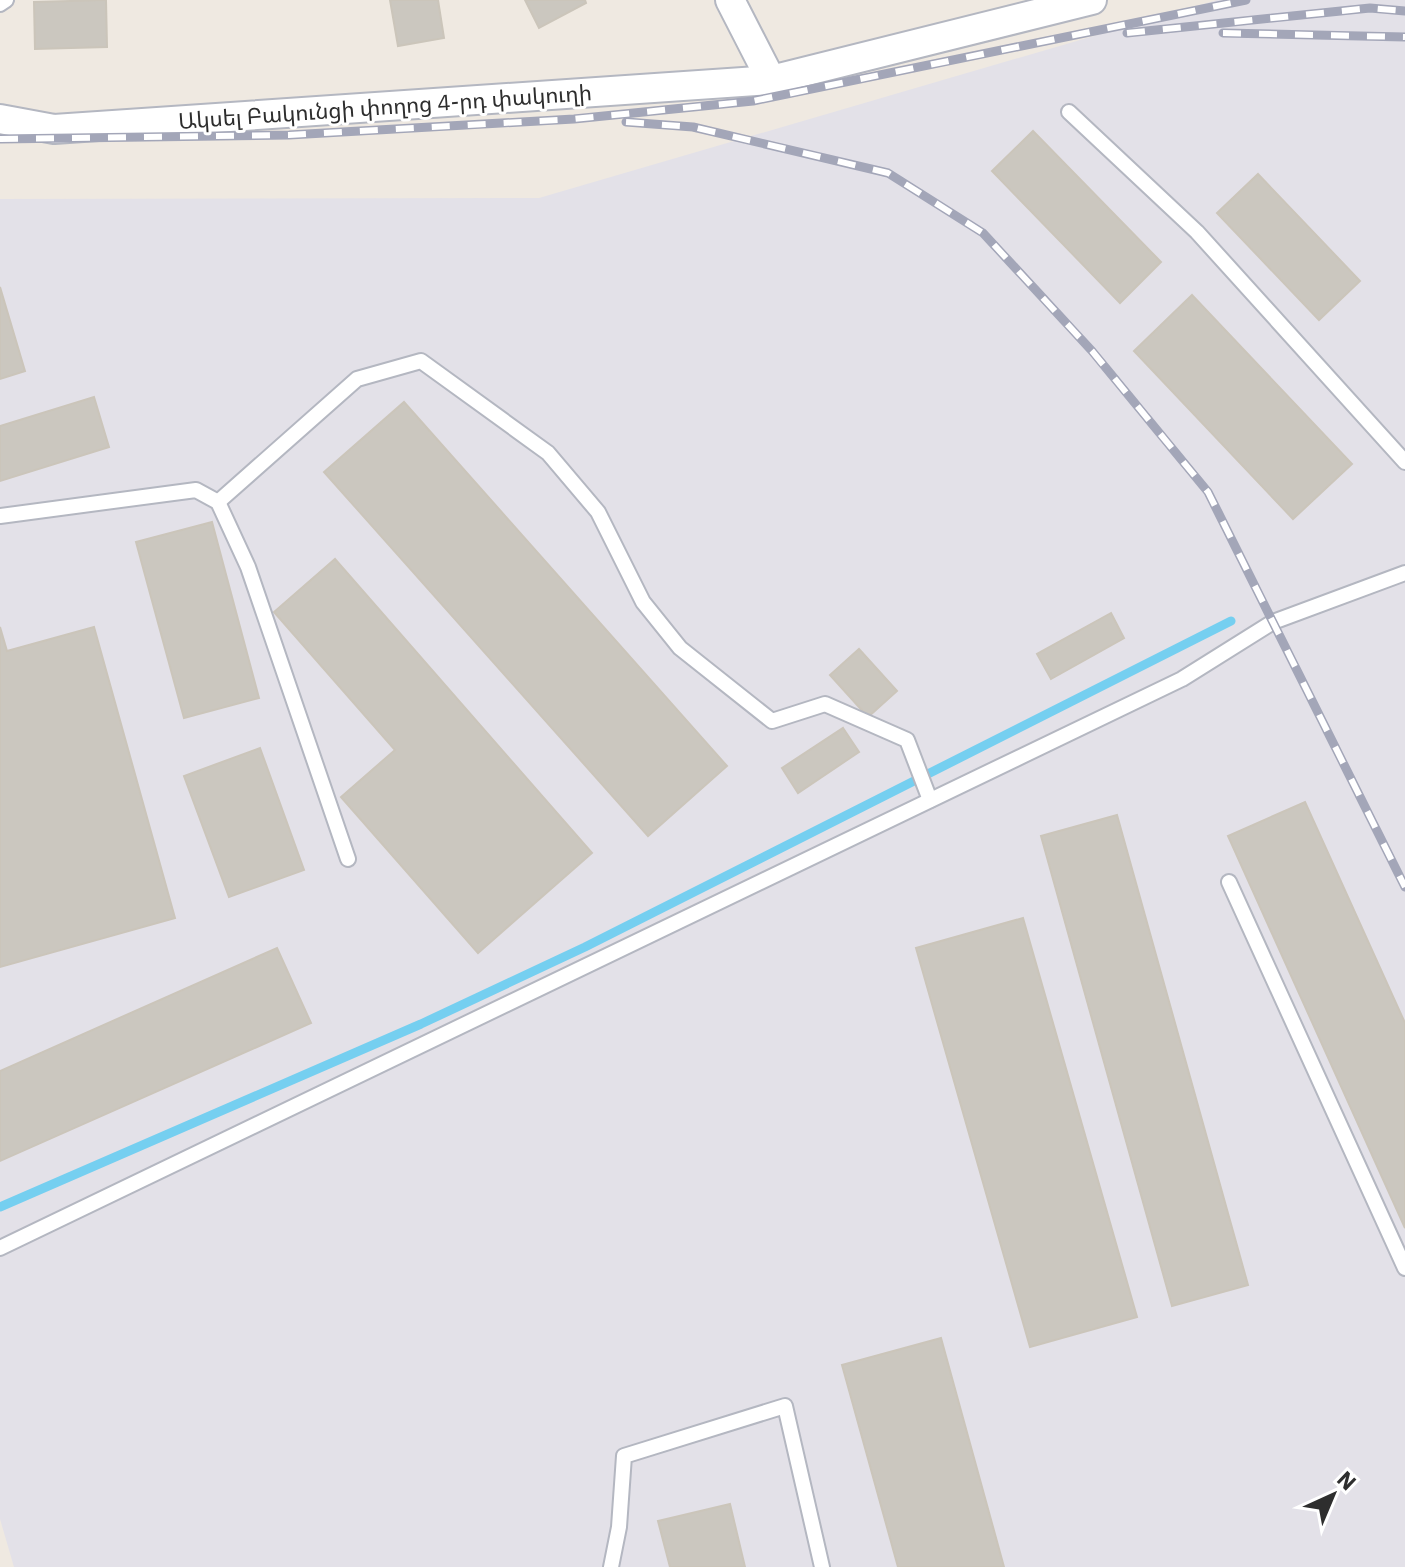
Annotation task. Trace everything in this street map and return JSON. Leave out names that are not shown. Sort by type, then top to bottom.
[{"type":"street","points":[[730,0],[771,80]]},
{"type":"street","name":"Ակսել Բակունցի փողոց 4-րդ փակուղի","points":[[0,119],[54,129],[771,80],[1092,0]]},
{"type":"lane","points":[[0,4],[6,0]]},
{"type":"lane","points":[[1069,112],[1197,232],[1405,462]]},
{"type":"lane","points":[[218,502],[357,379],[421,361],[548,453],[598,512],[643,602],[692,658],[772,721],[825,704],[907,740],[915,753],[928,794]]},
{"type":"lane","points":[[0,516],[196,490],[218,502],[248,567],[348,859]]},
{"type":"lane","points":[[0,1248],[928,794],[1182,679],[1273,622],[1405,573]]},
{"type":"lane","points":[[1229,882],[1405,1268]]},
{"type":"lane","points":[[611,1567],[619,1527],[624,1456],[785,1406],[822,1567]]},
{"type":"shaded area","points":[[1217,0],[1405,0],[1405,1567],[14,1567],[0,1519],[0,199],[539,198]]},
{"type":"building","points":[[106,0],[107,47],[35,49],[34,2]]},
{"type":"building","points":[[390,0],[438,0],[444,38],[398,46]]},
{"type":"building","points":[[525,0],[585,0],[586,3],[539,28]]},
{"type":"building","points":[[1033,131],[1161,262],[1120,303],[992,171]]},
{"type":"building","points":[[1258,174],[1360,281],[1319,320],[1217,213]]},
{"type":"building","points":[[0,287],[25,371],[0,379]]},
{"type":"building","points":[[1192,295],[1352,464],[1293,519],[1134,351]]},
{"type":"building","points":[[94,397],[109,447],[0,481],[0,426]]},
{"type":"building","points":[[404,402],[727,766],[648,836],[324,472]]},
{"type":"building","points":[[212,522],[259,698],[184,718],[136,542]]},
{"type":"building","points":[[335,559],[592,853],[478,953],[341,797],[395,750],[274,612]]},
{"type":"building","points":[[1111,613],[1124,638],[1051,679],[1037,654]]},
{"type":"building","points":[[0,627],[7,651],[94,627],[175,918],[0,967]]},
{"type":"building","points":[[859,649],[897,691],[868,717],[830,675]]},
{"type":"building","points":[[843,728],[859,752],[798,793],[782,768]]},
{"type":"building","points":[[260,748],[304,870],[229,897],[184,776]]},
{"type":"building","points":[[1305,802],[1405,1023],[1405,1228],[1228,836]]},
{"type":"building","points":[[1117,815],[1248,1285],[1172,1306],[1041,836]]},
{"type":"building","points":[[1023,918],[1137,1317],[1030,1347],[916,948]]},
{"type":"building","points":[[277,948],[311,1023],[0,1161],[0,1071]]},
{"type":"building","points":[[941,1338],[1004,1567],[898,1567],[842,1365]]},
{"type":"building","points":[[730,1504],[745,1567],[670,1567],[658,1521]]},
{"type":"waterway","points":[[0,1207],[421,1024],[585,947],[1231,621]]},
{"type":"railway","points":[[0,139],[289,135],[574,119],[753,101],[1246,0]]},
{"type":"railway","points":[[1127,33],[1370,8],[1405,11]]},
{"type":"railway","points":[[1223,33],[1405,37]]},
{"type":"railway","points":[[626,122],[693,127],[888,173],[983,233],[1092,351],[1208,492],[1405,887]]}]
